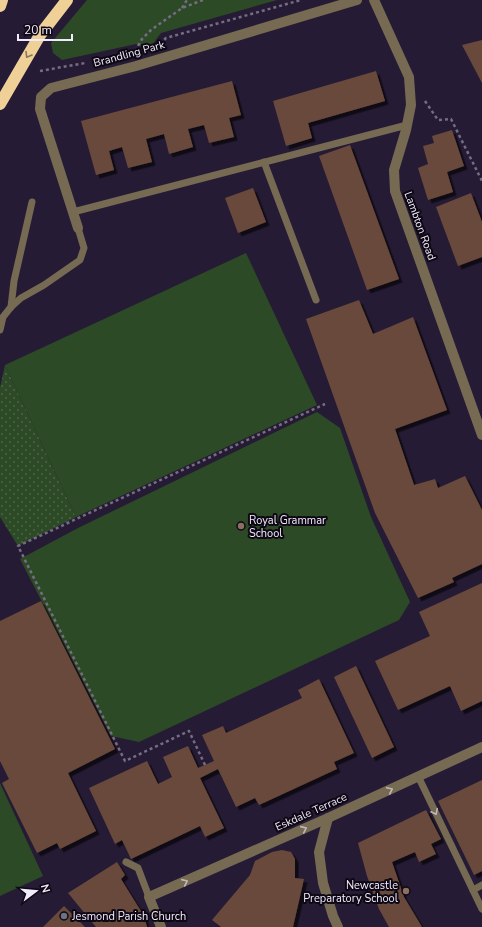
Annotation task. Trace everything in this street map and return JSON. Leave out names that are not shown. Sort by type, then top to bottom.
[{"type":"highway","points":[[0,6],[2,0]]},
{"type":"highway","points":[[0,104],[40,35],[67,0]]},
{"type":"street","name":"Brandling Park","points":[[78,228],[40,109],[41,97],[51,88],[136,66],[357,0]]},
{"type":"street","name":"Lambton Road","points":[[374,0],[409,77],[411,105],[394,170],[395,191],[482,435]]},
{"type":"street","name":"Eskdale Terrace","points":[[149,898],[482,747]]},
{"type":"street","points":[[328,818],[319,852],[323,883],[338,927]]},
{"type":"street","points":[[149,898],[161,927]]},
{"type":"lane","points":[[73,212],[407,125]]},
{"type":"lane","points":[[264,162],[316,300]]},
{"type":"lane","points":[[11,307],[14,281],[32,202]]},
{"type":"lane","points":[[0,330],[3,317],[21,298],[80,260],[84,248],[78,228]]},
{"type":"lane","points":[[418,776],[482,909]]},
{"type":"lane","points":[[126,862],[138,868],[149,898]]},
{"type":"lane","points":[[473,890],[482,885]]},
{"type":"path","points":[[182,8],[187,0]]},
{"type":"path","points":[[133,54],[142,39],[151,30],[182,8],[203,0]]},
{"type":"path","points":[[155,49],[166,38],[301,0]]},
{"type":"path","points":[[40,71],[91,62]]},
{"type":"path","points":[[409,77],[438,120],[451,119],[482,181]]},
{"type":"path","points":[[205,765],[189,731],[125,761],[18,546],[325,404]]},
{"type":"green space","points":[[87,0],[277,0],[161,33],[152,45],[142,47],[136,44],[62,60],[53,53],[51,43]]},
{"type":"green space","points":[[246,253],[317,405],[76,517],[5,365]]},
{"type":"green space","points":[[5,365],[76,517],[18,546],[0,517],[0,388]]},
{"type":"green space","points":[[317,412],[340,428],[371,517],[410,602],[399,620],[139,742],[111,736],[20,559],[78,528]]},
{"type":"green space","points":[[0,783],[43,876],[0,896]]},
{"type":"building","points":[[482,40],[482,83],[462,45]]},
{"type":"building","points":[[376,71],[385,101],[308,123],[312,138],[286,146],[273,101]]},
{"type":"building","points":[[232,81],[241,115],[229,118],[234,137],[209,143],[204,125],[188,129],[193,147],[169,154],[164,134],[146,139],[152,162],[128,168],[122,147],[109,151],[114,170],[96,175],[81,121]]},
{"type":"building","points":[[452,130],[464,166],[447,172],[453,192],[428,200],[418,168],[428,164],[423,146],[434,143],[432,136]]},
{"type":"building","points":[[350,145],[399,279],[367,290],[319,156]]},
{"type":"building","points":[[253,188],[266,222],[238,233],[225,198]]},
{"type":"building","points":[[471,193],[482,222],[482,257],[458,266],[436,207]]},
{"type":"building","points":[[359,300],[373,334],[413,317],[447,410],[395,429],[414,485],[435,479],[438,488],[465,476],[482,510],[482,564],[452,578],[454,582],[418,598],[375,513],[306,319]]},
{"type":"building","points":[[482,583],[482,701],[461,711],[450,686],[398,710],[375,661],[430,636],[419,612]]},
{"type":"building","points":[[41,601],[115,749],[68,773],[96,831],[60,849],[57,843],[37,853],[2,783],[9,779],[0,761],[0,621]]},
{"type":"building","points":[[356,666],[394,747],[372,758],[334,677]]},
{"type":"building","points":[[319,679],[354,753],[334,762],[337,769],[259,805],[255,798],[236,807],[218,769],[200,778],[224,828],[205,837],[200,826],[131,859],[122,840],[115,844],[89,788],[147,761],[158,784],[172,777],[163,757],[188,746],[198,768],[214,761],[202,735],[223,726],[226,733],[302,698],[298,690]]},
{"type":"building","points":[[482,780],[482,871],[474,875],[438,801]]},
{"type":"building","points":[[426,810],[441,839],[431,844],[436,854],[419,862],[415,852],[392,862],[404,897],[422,927],[389,927],[379,909],[367,876],[358,843]]},
{"type":"building","points":[[282,850],[291,852],[295,859],[295,878],[304,879],[293,927],[221,927],[212,920],[250,875],[255,861],[272,852]]},
{"type":"building","points":[[117,862],[125,875],[121,879],[144,916],[147,927],[96,927],[68,893]]},
{"type":"building","name":"Jesmond Parish Church","points":[[64,906],[85,927],[43,927]]},
{"type":"place","name":"Royal Grammar School","points":[[241,526]]},
{"type":"place","name":"Newcastle Preparatory School","points":[[406,891]]},
{"type":"place","name":"Jesmond Parish Church","points":[[64,916]]}]
